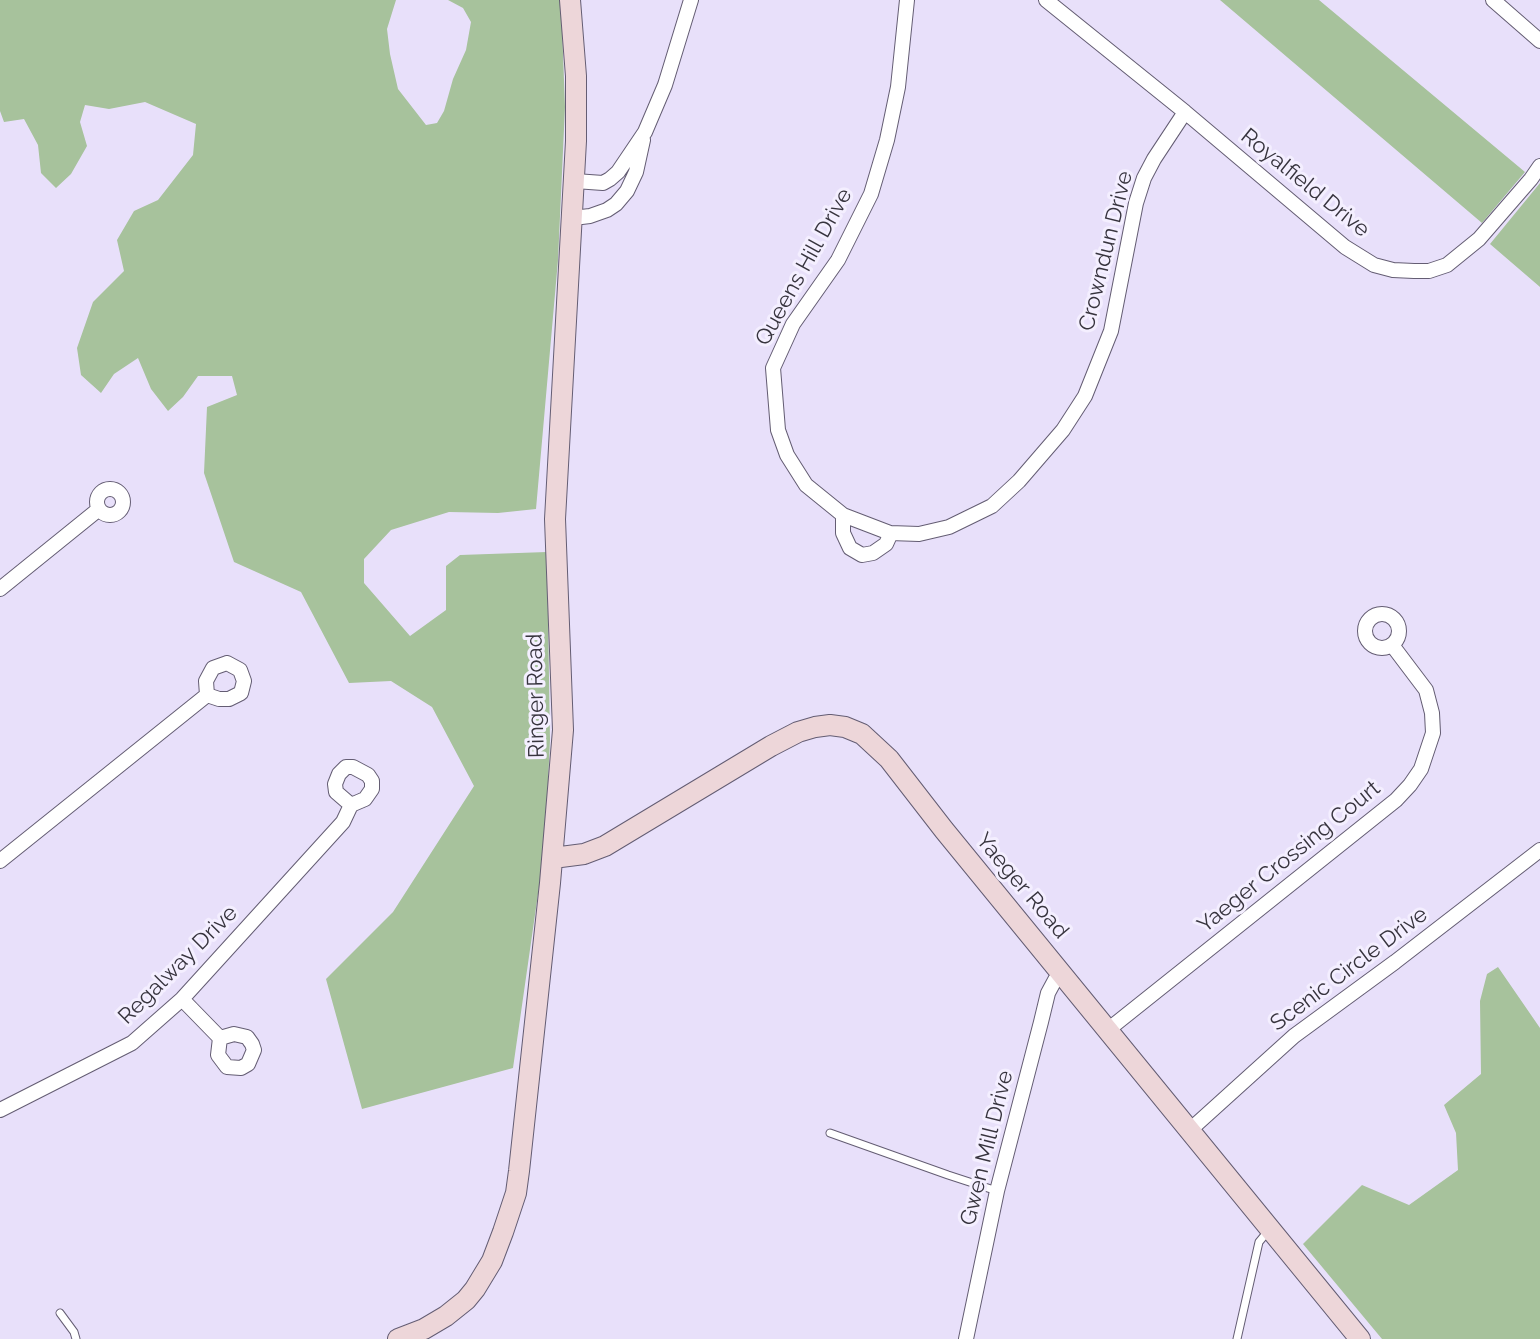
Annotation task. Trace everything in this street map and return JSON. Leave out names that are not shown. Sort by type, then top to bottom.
[{"type":"street","name":"Ringer Road","points":[[416,1336],[456,1309],[475,1289],[492,1261],[516,1193],[553,858],[563,730],[555,519],[575,181],[576,76],[570,0]]},
{"type":"street","points":[[575,181],[603,183],[610,179],[645,132],[665,85],[691,0]]},
{"type":"street","name":"Queens Hill Drive","points":[[773,368],[793,324],[838,260],[871,194],[898,87],[907,0]]},
{"type":"street","name":"Royalfield Drive","points":[[1046,0],[1345,247],[1374,265],[1393,270],[1429,271],[1447,265],[1479,239],[1540,166]]},
{"type":"street","points":[[1493,0],[1538,39]]},
{"type":"street","name":"Crowndun Drive","points":[[773,368],[778,430],[787,455],[806,485],[843,515],[891,533],[919,534],[949,527],[992,506],[1019,481],[1063,430],[1085,396],[1111,331],[1136,203],[1144,178],[1185,112]]},
{"type":"street","points":[[573,218],[607,210],[627,191],[639,162],[645,132]]},
{"type":"street","points":[[0,589],[99,509]]},
{"type":"street","points":[[843,515],[843,533],[850,548],[862,555],[873,553],[886,544],[891,533]]},
{"type":"street","name":"Yaeger Crossing Court","points":[[1109,1029],[1396,800],[1410,785],[1421,769],[1430,743],[1432,713],[1426,690],[1392,645]]},
{"type":"street","points":[[0,861],[207,695]]},
{"type":"street","name":"Yaeger Road","points":[[553,858],[584,854],[605,846],[727,771],[798,732],[830,725],[862,734],[889,759],[1360,1339]]},
{"type":"street","name":"Regalway Drive","points":[[0,1110],[132,1043],[182,999],[343,822],[351,805]]},
{"type":"street","name":"Scenic Circle Drive","points":[[1190,1130],[1294,1036],[1540,850]]},
{"type":"street","name":"Gwen Mill Drive","points":[[966,1339],[997,1191],[1048,993],[1062,972]]},
{"type":"street","points":[[182,999],[220,1038]]},
{"type":"lane","points":[[830,1133],[997,1191]]},
{"type":"lane","points":[[1237,1339],[1259,1242],[1270,1228]]},
{"type":"lane","points":[[60,1313],[76,1339]]},
{"type":"green space","points":[[0,0],[396,0],[387,29],[398,89],[426,125],[437,123],[444,111],[466,50],[471,22],[463,8],[448,0],[561,0],[565,107],[558,260],[536,509],[498,513],[449,512],[391,530],[364,559],[364,583],[410,636],[446,610],[446,566],[460,555],[547,552],[550,740],[545,845],[513,1068],[362,1109],[326,979],[393,912],[474,786],[432,707],[391,681],[349,683],[301,592],[234,562],[204,473],[207,407],[237,395],[232,376],[198,376],[168,411],[151,389],[138,358],[114,374],[101,393],[81,375],[77,348],[93,302],[124,271],[117,240],[134,211],[158,200],[193,155],[196,124],[145,102],[109,109],[85,105],[80,122],[87,146],[71,174],[56,188],[41,173],[38,145],[24,119],[4,122],[0,111]]},
{"type":"green space","points":[[1220,0],[1319,0],[1525,172],[1482,223]]},
{"type":"green space","points":[[1540,183],[1540,287],[1490,244]]},
{"type":"green space","points":[[1498,967],[1540,1028],[1540,1339],[1382,1339],[1303,1244],[1362,1185],[1409,1205],[1458,1170],[1456,1133],[1444,1105],[1481,1074],[1480,1001],[1487,974]]}]
